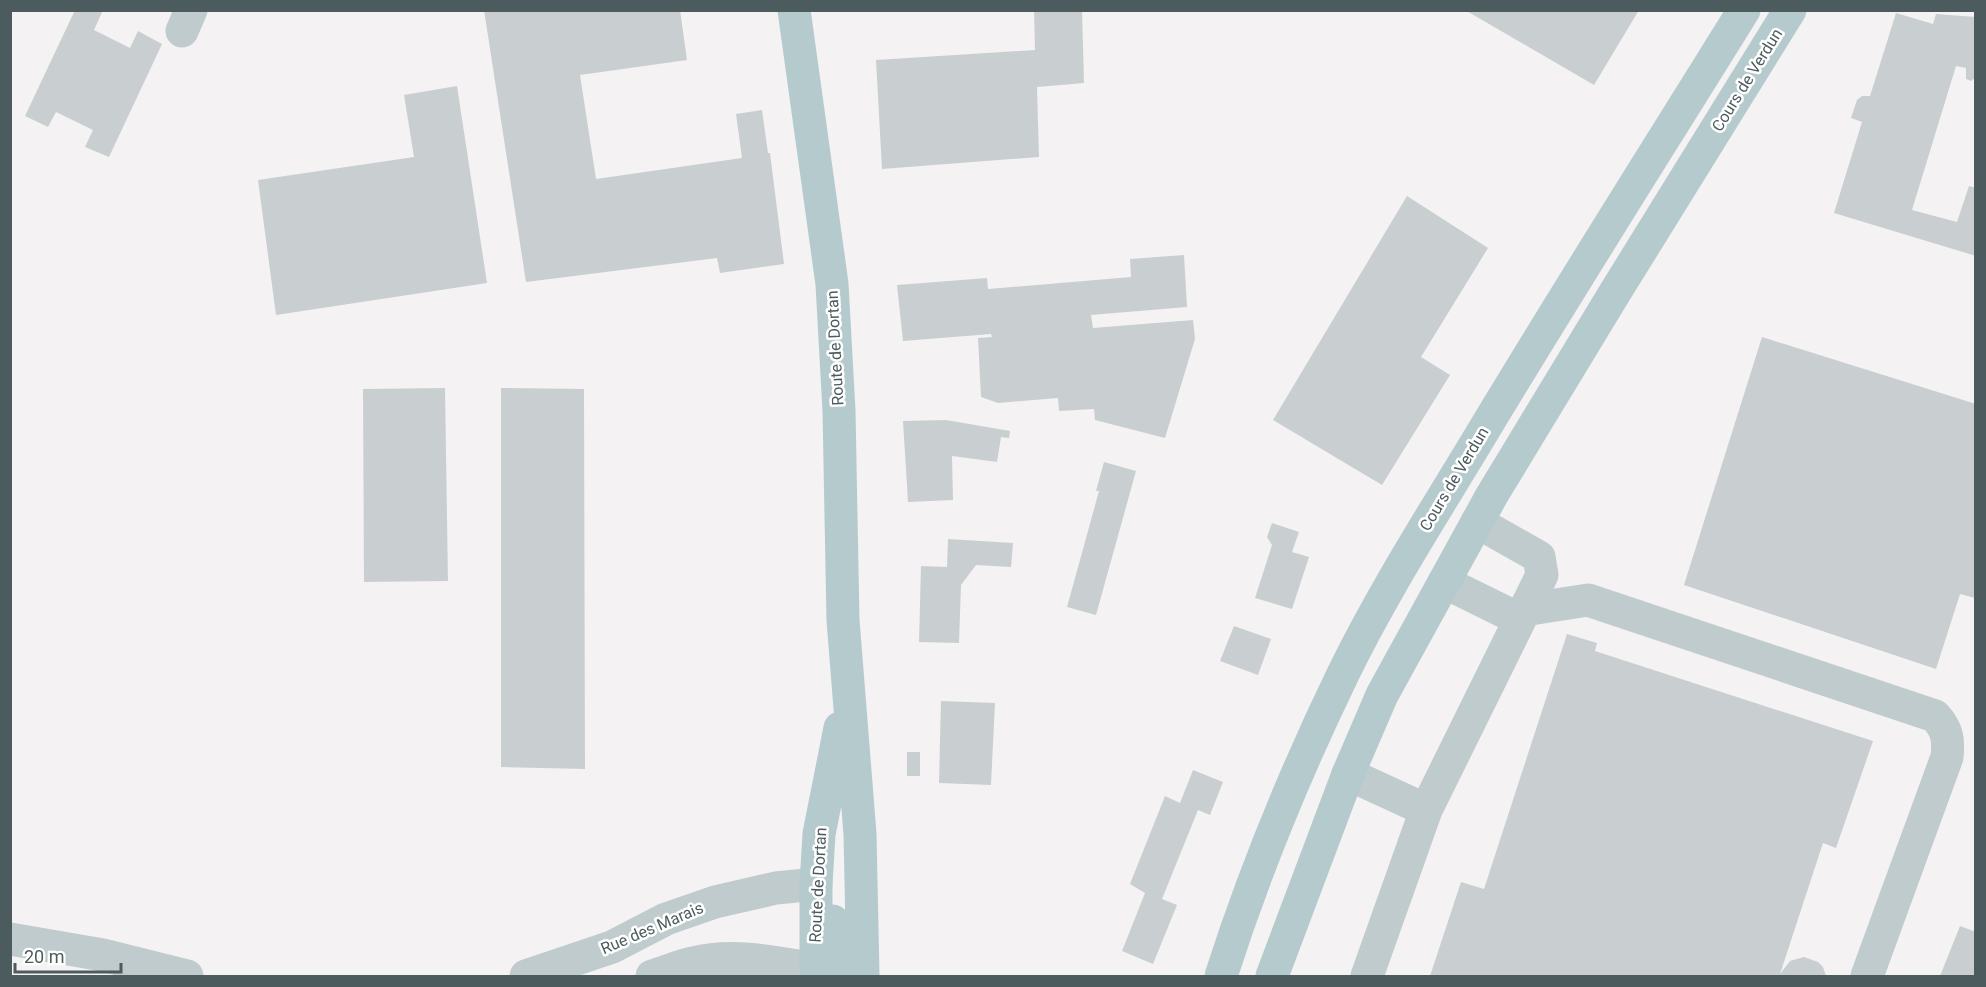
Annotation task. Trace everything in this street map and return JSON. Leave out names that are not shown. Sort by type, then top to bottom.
[{"type":"main road","name":"Route de Dortan","points":[[794,10],[832,284],[839,411],[843,620],[860,834],[863,976]]},
{"type":"main road","name":"Cours de Verdun","points":[[1221,976],[1234,935],[1301,763],[1345,671],[1412,548],[1504,395],[1744,10]]},
{"type":"main road","name":"Cours de Verdun","points":[[1272,976],[1348,774],[1383,695],[1485,508],[1790,10]]},
{"type":"main road","points":[[1614,294],[1611,275],[1613,258],[1656,183],[1681,112]]},
{"type":"main road","points":[[1485,508],[1509,418],[1509,402],[1504,395]]},
{"type":"main road","points":[[1348,774],[1339,760],[1340,728],[1453,521],[1476,443]]},
{"type":"main road","name":"Route de Dortan","points":[[816,884],[819,834],[848,688]]},
{"type":"main road","points":[[816,884],[834,925],[823,974]]},
{"type":"street","points":[[1366,976],[1426,810],[1542,575],[1539,557],[1485,508]]},
{"type":"street","points":[[1444,582],[1521,614],[1588,600],[1935,716],[1945,727],[1949,741],[1947,757],[1867,976]]},
{"type":"street","points":[[1348,774],[1426,810]]},
{"type":"street","name":"Rue des Marais","points":[[526,976],[612,948],[666,920],[715,902],[776,888],[816,884]]},
{"type":"street","points":[[10,939],[103,956],[187,976]]},
{"type":"street","points":[[569,976],[612,948]]},
{"type":"street","points":[[652,976],[693,963],[733,958],[773,961],[823,974]]},
{"type":"building","points":[[75,10],[103,10],[94,30],[130,48],[138,31],[162,44],[109,157],[85,147],[93,130],[56,112],[48,127],[25,116]]},
{"type":"building","points":[[484,10],[680,10],[687,60],[580,75],[596,179],[742,158],[736,114],[762,110],[768,153],[770,153],[784,264],[720,273],[717,258],[526,282]]},
{"type":"building","points":[[1034,10],[1082,10],[1084,83],[1037,87],[1039,157],[882,169],[876,60],[1035,50]]},
{"type":"building","points":[[1465,10],[1639,10],[1594,85]]},
{"type":"building","points":[[1896,13],[1933,24],[1936,14],[1976,17],[1976,77],[1971,81],[1966,79],[1966,68],[1956,66],[1912,210],[1957,222],[1969,186],[1976,188],[1976,256],[1834,213],[1862,122],[1851,118],[1857,100],[1862,96],[1870,96]]},
{"type":"building","points":[[457,86],[487,283],[276,315],[258,180],[414,157],[404,95]]},
{"type":"building","points":[[1407,196],[1488,248],[1421,357],[1450,375],[1382,485],[1273,420]]},
{"type":"building","points":[[1184,255],[1187,307],[1091,315],[1093,328],[1193,320],[1195,339],[1165,438],[1095,420],[1094,409],[1059,411],[1058,398],[998,403],[981,397],[978,338],[992,337],[991,334],[903,341],[897,285],[987,278],[988,289],[1131,277],[1130,259]]},
{"type":"building","points":[[1762,337],[1976,404],[1976,596],[1975,598],[1960,594],[1936,669],[1684,585]]},
{"type":"building","points":[[445,388],[448,581],[364,582],[363,389]]},
{"type":"building","points":[[501,388],[584,389],[585,769],[501,767]]},
{"type":"building","points":[[946,420],[1010,431],[1009,438],[1001,437],[997,462],[952,456],[953,500],[908,502],[903,421]]},
{"type":"building","points":[[1104,462],[1136,471],[1096,615],[1067,607],[1099,491],[1096,491]]},
{"type":"building","points":[[1272,523],[1299,532],[1292,552],[1309,557],[1292,609],[1255,598],[1272,545],[1267,537]]},
{"type":"building","points":[[948,539],[1013,543],[1011,567],[976,565],[961,585],[959,643],[919,642],[921,566],[947,567]]},
{"type":"building","points":[[1234,626],[1271,639],[1258,675],[1220,661]]},
{"type":"building","points":[[1567,634],[1597,643],[1595,651],[1873,741],[1836,848],[1823,843],[1780,974],[1790,961],[1804,957],[1818,962],[1823,967],[1826,976],[1430,976],[1461,882],[1484,889]]},
{"type":"building","points":[[941,701],[995,703],[991,785],[939,783]]},
{"type":"building","points":[[907,752],[920,752],[920,776],[907,776]]},
{"type":"building","points":[[1193,770],[1223,782],[1210,815],[1198,810],[1162,899],[1177,905],[1153,964],[1122,951],[1145,893],[1130,884],[1165,796],[1180,803]]},
{"type":"building","points":[[1960,926],[1976,932],[1976,976],[1940,976]]}]
